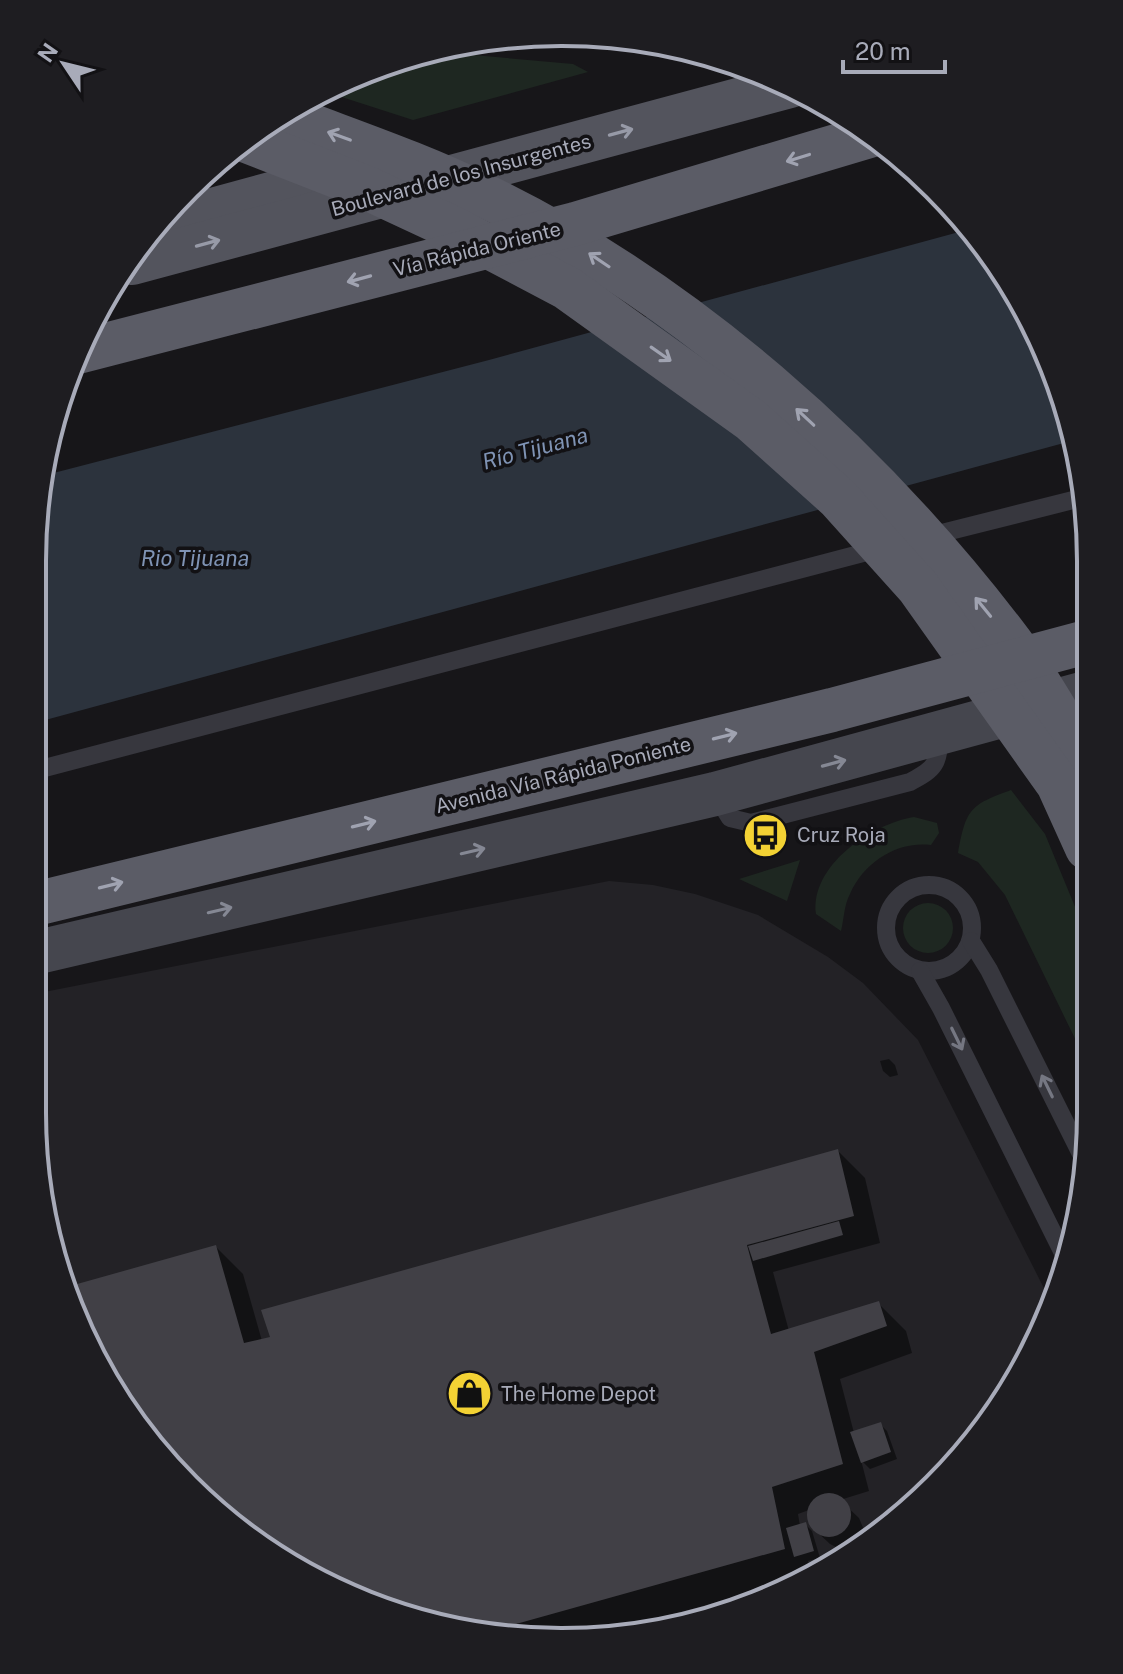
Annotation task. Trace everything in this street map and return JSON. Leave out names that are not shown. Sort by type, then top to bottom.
[{"type":"highway","points":[[296,120],[483,195],[588,253],[700,328],[782,396],[867,475],[952,569],[1005,634],[1073,774],[1077,795]]},
{"type":"highway","name":"Vía Rápida Oriente","points":[[92,348],[575,224],[857,140]]},
{"type":"highway","points":[[258,146],[367,188],[455,229],[567,288],[751,420],[838,498],[918,587],[1073,774]]},
{"type":"highway","name":"Avenida Vía Rápida Poniente","points":[[46,901],[817,713],[1077,644]]},
{"type":"main road","name":"Boulevard de los Insurgentes","points":[[176,220],[725,73]]},
{"type":"main road","name":"Boulevard de los Insurgentes","points":[[144,260],[772,91]]},
{"type":"main road","points":[[46,950],[715,794],[1077,695]]},
{"type":"lane","points":[[46,768],[735,585],[1074,500]]},
{"type":"lane","points":[[941,886],[954,892],[964,902],[973,927],[971,941],[960,960],[951,966],[920,971],[907,966],[889,945],[887,918],[893,905],[914,888],[941,886]]},
{"type":"lane","points":[[971,941],[989,970],[1076,1144]]},
{"type":"lane","points":[[920,971],[1059,1245]]},
{"type":"shaded area","points":[[469,55],[573,64],[588,72],[413,120],[340,96],[396,73]]},
{"type":"shaded area","points":[[1011,790],[1045,834],[1077,912],[1077,1043],[1005,895],[978,862],[958,853],[967,818],[986,800]]},
{"type":"shaded area","points":[[914,817],[937,823],[939,833],[931,845],[906,846],[873,863],[850,894],[841,931],[816,914],[817,896],[823,880],[847,850],[880,828]]},
{"type":"shaded area","points":[[800,860],[787,901],[739,879]]},
{"type":"shaded area","points":[[609,881],[653,885],[695,894],[758,915],[828,957],[863,983],[918,1040],[1045,1291],[1008,1370],[949,1452],[926,1477],[875,1521],[848,1541],[789,1575],[727,1601],[695,1610],[629,1624],[595,1627],[494,1624],[396,1601],[304,1559],[222,1500],[174,1452],[115,1370],[85,1310],[56,1213],[47,1146],[46,992]]},
{"type":"shaded area","points":[[928,903],[946,910],[953,928],[946,946],[928,953],[910,946],[903,928],[910,910]]},
{"type":"water","name":"Rio Tijuana","points":[[957,232],[990,275],[1024,334],[1050,396],[1063,443],[46,720],[47,528],[54,473],[489,360]]},
{"type":"building","name":"The Home Depot","points":[[838,1149],[854,1216],[747,1245],[771,1334],[879,1301],[887,1326],[814,1352],[843,1464],[772,1487],[785,1549],[510,1625],[428,1610],[364,1589],[304,1559],[248,1521],[197,1477],[133,1399],[99,1340],[75,1285],[216,1245],[244,1343],[270,1337],[261,1310]]},
{"type":"building","points":[[839,1221],[843,1235],[753,1261],[748,1246]]},
{"type":"building","points":[[881,1422],[891,1452],[861,1463],[850,1432]]},
{"type":"building","points":[[829,1493],[844,1500],[851,1515],[844,1530],[829,1537],[814,1530],[807,1515],[814,1500]]},
{"type":"building","points":[[806,1522],[814,1551],[794,1557],[786,1528]]},
{"type":"place","name":"Cruz Roja","points":[[766,835]]},
{"type":"place","name":"The Home Depot","points":[[470,1394]]},
{"type":"water label","name":"Río Tijuana","points":[[535,448]]}]
